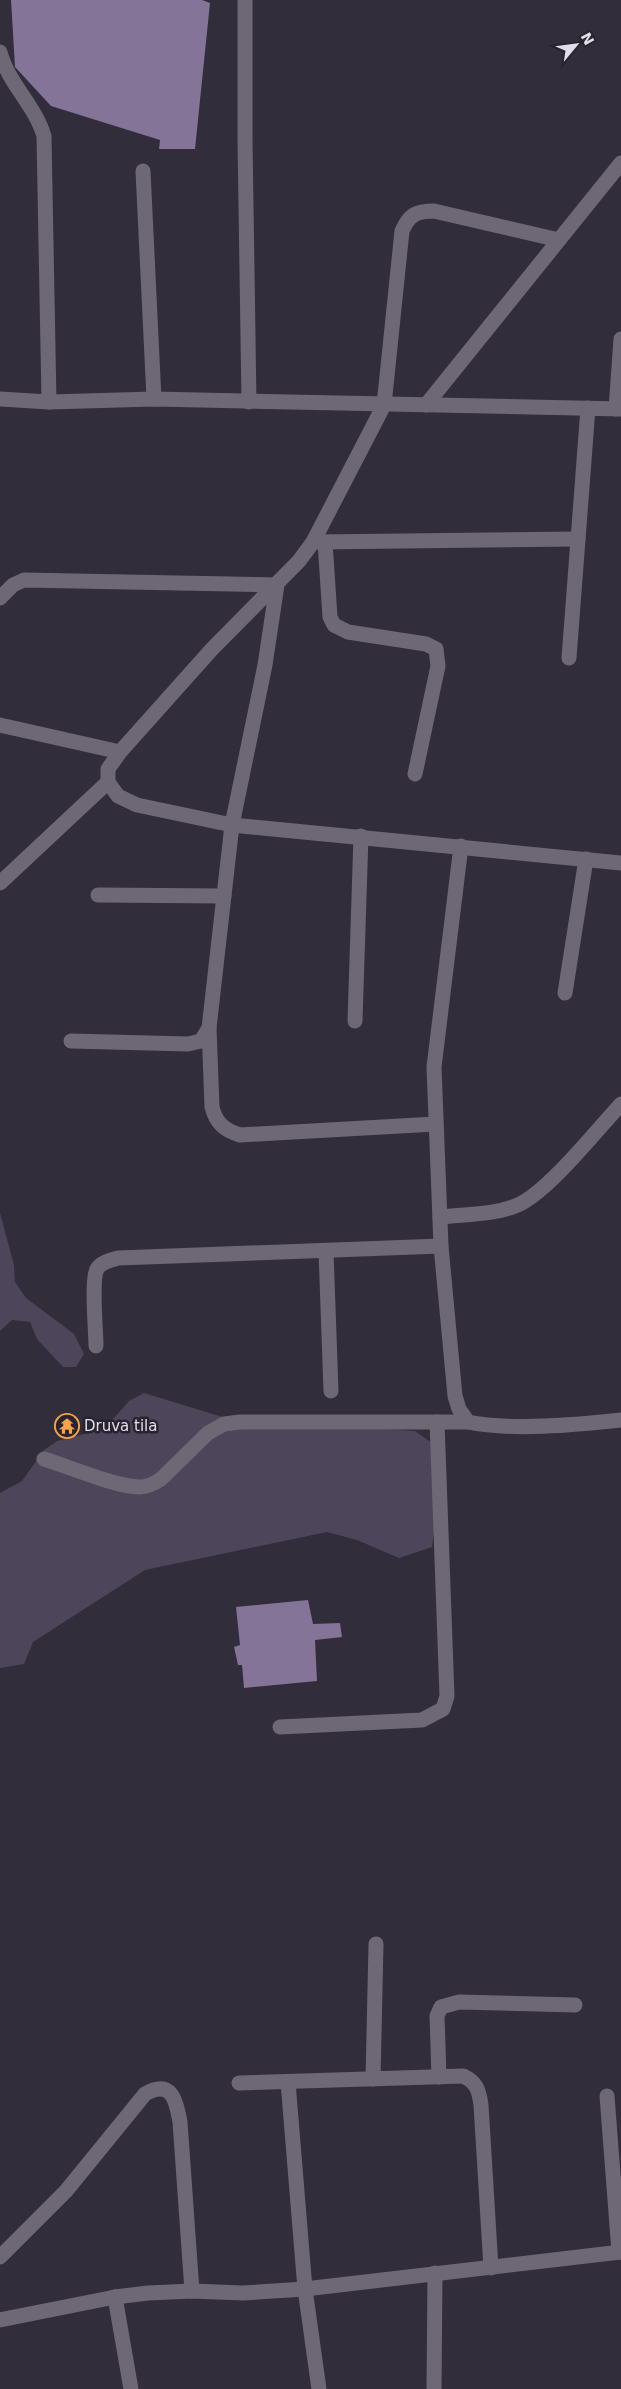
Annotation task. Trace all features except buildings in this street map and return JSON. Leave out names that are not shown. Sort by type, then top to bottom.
[{"type":"street","points":[[245,0],[244,140],[249,402]]},
{"type":"street","points":[[0,52],[3,65],[40,124],[44,136],[49,402]]},
{"type":"street","points":[[426,406],[621,163]]},
{"type":"street","points":[[143,171],[154,399]]},
{"type":"street","points":[[558,240],[434,212],[419,211],[408,217],[402,231],[384,405],[319,542],[223,637],[120,752],[108,769],[108,782],[118,796],[137,805],[232,824],[621,863]]},
{"type":"street","points":[[0,399],[49,402],[154,399],[619,409],[621,339]]},
{"type":"street","points":[[569,658],[588,408]]},
{"type":"street","points":[[319,542],[578,539]]},
{"type":"street","points":[[319,542],[330,617],[334,625],[348,632],[426,644],[436,649],[438,666],[415,774]]},
{"type":"street","points":[[0,598],[13,585],[24,580],[277,585]]},
{"type":"street","points":[[277,585],[265,665],[232,824],[209,1028],[212,1107],[220,1126],[230,1132],[240,1134],[435,1124]]},
{"type":"street","points":[[0,725],[120,752]]},
{"type":"street","points":[[0,882],[108,782]]},
{"type":"street","points":[[355,1021],[362,836]]},
{"type":"street","points":[[461,846],[434,1067],[441,1246],[455,1396],[459,1409],[468,1422]]},
{"type":"street","points":[[565,993],[586,859]]},
{"type":"street","points":[[98,895],[224,896]]},
{"type":"street","points":[[71,1041],[188,1044],[201,1041],[209,1028]]},
{"type":"street","points":[[440,1217],[496,1211],[520,1204],[557,1173],[621,1104]]},
{"type":"street","points":[[96,1346],[95,1281],[97,1269],[106,1261],[118,1258],[441,1246]]},
{"type":"street","points":[[326,1251],[331,1392]]},
{"type":"street","points":[[44,1459],[121,1484],[138,1487],[152,1485],[161,1479],[208,1433],[224,1424],[240,1422],[468,1422],[484,1425],[579,1425],[621,1420]]},
{"type":"street","points":[[280,1727],[422,1720],[436,1714],[443,1708],[447,1696],[437,1422]]},
{"type":"street","points":[[372,2079],[376,1944]]},
{"type":"street","points":[[439,2077],[437,2016],[441,2006],[459,2002],[575,2005]]},
{"type":"street","points":[[239,2083],[463,2076],[476,2085],[479,2093],[491,2268]]},
{"type":"street","points":[[288,2082],[304,2289],[319,2389]]},
{"type":"street","points":[[0,2257],[66,2191],[145,2094],[156,2088],[164,2088],[171,2094],[177,2104],[180,2122],[192,2291]]},
{"type":"street","points":[[0,2320],[116,2297],[192,2291],[243,2293],[304,2289],[620,2252],[607,2096]]},
{"type":"street","points":[[434,2389],[436,2273]]},
{"type":"street","points":[[116,2297],[131,2389]]},
{"type":"shaded area","points":[[11,0],[202,0],[210,3],[195,149],[159,149],[160,140],[51,106],[15,67]]},
{"type":"shaded area","points":[[0,1213],[14,1265],[15,1282],[26,1298],[74,1334],[84,1354],[76,1367],[63,1367],[37,1339],[30,1322],[12,1320],[0,1331]]},
{"type":"shaded area","points":[[144,1393],[229,1419],[415,1431],[432,1443],[436,1513],[432,1547],[399,1558],[357,1540],[327,1532],[145,1570],[33,1642],[24,1664],[0,1668],[0,1493],[22,1481],[44,1450],[57,1441],[96,1431],[113,1419],[129,1401]]},
{"type":"shaded area","points":[[308,1600],[313,1624],[340,1623],[342,1637],[315,1640],[317,1681],[244,1688],[242,1665],[238,1665],[234,1647],[240,1645],[236,1607]]},
{"type":"place","name":"Druva tila","points":[[67,1426]]}]
